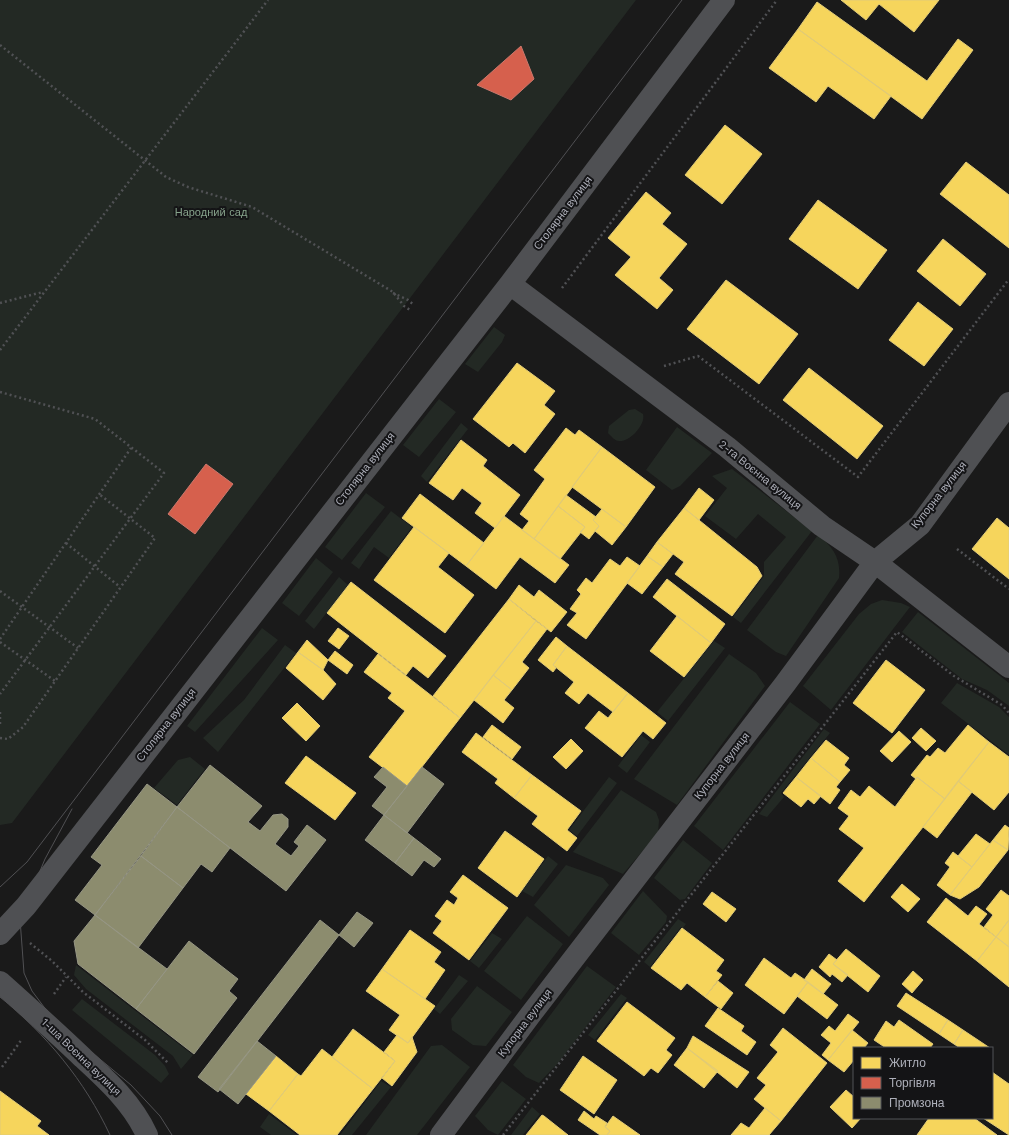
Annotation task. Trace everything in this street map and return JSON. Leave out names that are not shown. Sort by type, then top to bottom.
[{"type":"street","name":"Столярна вулиця","points":[[4,930],[30,900],[510,284],[724,0]]},
{"type":"street","name":"2-га Воєнна вулиця","points":[[510,284],[727,447],[822,526],[875,562],[1009,666]]},
{"type":"street","name":"Купорна вулиця","points":[[441,1135],[540,1003],[785,684],[875,562],[920,525],[1009,403]]},
{"type":"street","name":"1-ша Воєнна вулиця","points":[[0,982],[110,1083],[127,1102],[149,1131]]},
{"type":"path","points":[[0,350],[268,0]]},
{"type":"path","points":[[560,290],[777,0]]},
{"type":"path","points":[[0,45],[166,177],[188,187],[252,207],[414,305]]},
{"type":"path","points":[[656,368],[698,356],[858,477],[1009,280]]},
{"type":"path","points":[[0,303],[43,292]]},
{"type":"path","points":[[393,292],[404,306],[410,310]]},
{"type":"path","points":[[0,392],[95,419],[164,473],[0,694]]},
{"type":"path","points":[[55,681],[0,641],[131,448]]},
{"type":"path","points":[[0,738],[8,739],[23,727],[155,538],[99,494]]},
{"type":"path","points":[[66,543],[120,587]]},
{"type":"path","points":[[957,549],[1009,589]]},
{"type":"path","points":[[0,591],[78,648]]},
{"type":"path","points":[[503,1135],[897,632],[954,676],[1002,705],[1009,712]]},
{"type":"path","points":[[0,712],[0,726]]},
{"type":"path","points":[[4,930],[52,961],[83,992],[145,1040],[169,1064]]},
{"type":"green space","name":"Народний сад","points":[[0,0],[636,0],[12,823],[0,825]]},
{"type":"green space","points":[[494,327],[505,335],[502,342],[478,372],[465,364]]},
{"type":"green space","points":[[439,399],[456,412],[419,457],[403,445]]},
{"type":"green space","points":[[635,409],[643,414],[640,427],[628,439],[618,441],[608,433],[609,426],[629,410]]},
{"type":"green space","points":[[461,423],[468,429],[427,482],[421,476]]},
{"type":"green space","points":[[677,427],[712,453],[680,486],[672,490],[646,470]]},
{"type":"green space","points":[[732,469],[812,531],[741,623],[733,617],[764,576],[764,562],[786,537],[758,514],[736,539],[705,516],[727,488],[712,476]]},
{"type":"green space","points":[[366,493],[385,507],[342,560],[325,547]]},
{"type":"green space","points":[[391,511],[412,527],[389,558],[374,547],[359,569],[351,563]]},
{"type":"green space","points":[[818,535],[828,544],[835,554],[839,565],[839,578],[786,656],[776,652],[747,630]]},
{"type":"green space","points":[[316,558],[333,572],[299,616],[282,603]]},
{"type":"green space","points":[[339,577],[348,585],[314,629],[305,621]]},
{"type":"green space","points":[[882,600],[901,603],[910,607],[831,710],[803,686],[859,614],[871,604]]},
{"type":"green space","points":[[918,612],[1009,683],[1009,706],[987,690],[962,679],[902,632]]},
{"type":"green space","points":[[262,628],[278,640],[195,732],[187,726]]},
{"type":"green space","points":[[714,641],[725,648],[668,721],[657,712]]},
{"type":"green space","points":[[285,645],[296,653],[218,752],[203,738],[244,700]]},
{"type":"green space","points":[[729,654],[756,673],[765,686],[677,805],[634,779]]},
{"type":"green space","points":[[957,683],[999,707],[1009,717],[1009,755],[941,703]]},
{"type":"green space","points":[[790,702],[820,724],[723,850],[694,826]]},
{"type":"green space","points":[[824,729],[830,733],[781,793],[784,797],[767,817],[759,814]]},
{"type":"green space","points":[[641,735],[650,742],[627,773],[618,766]]},
{"type":"green space","points":[[190,757],[205,769],[177,805],[154,788],[178,760]]},
{"type":"green space","points":[[609,777],[617,783],[577,836],[569,830]]},
{"type":"green space","points":[[621,790],[656,812],[659,820],[658,833],[623,874],[573,852]]},
{"type":"green space","points":[[683,840],[712,863],[685,899],[680,900],[654,878]]},
{"type":"green space","points":[[548,856],[558,864],[533,897],[522,891]]},
{"type":"green space","points":[[566,865],[603,878],[609,885],[569,937],[534,905]]},
{"type":"green space","points":[[643,891],[667,916],[666,922],[639,955],[611,933]]},
{"type":"green space","points":[[527,916],[563,944],[521,1000],[484,971]]},
{"type":"green space","points":[[678,919],[686,924],[683,928],[681,927],[650,967],[644,962]]},
{"type":"green space","points":[[492,933],[502,939],[479,968],[470,961]]},
{"type":"green space","points":[[76,965],[193,1055],[181,1069],[173,1056],[86,989],[74,975]]},
{"type":"green space","points":[[587,966],[616,987],[559,1062],[539,1083],[526,1077],[513,1065]]},
{"type":"green space","points":[[459,975],[468,981],[440,1014],[434,1009]]},
{"type":"green space","points":[[477,986],[512,1012],[486,1046],[473,1045],[452,1030],[451,1019]]},
{"type":"green space","points":[[621,994],[627,998],[595,1040],[588,1035]]},
{"type":"green space","points":[[82,999],[155,1055],[165,1066],[169,1074],[161,1083],[72,1010]]},
{"type":"green space","points":[[442,1045],[470,1067],[417,1135],[366,1135],[431,1046]]},
{"type":"green space","points":[[381,1081],[391,1087],[352,1135],[340,1135]]},
{"type":"green space","points":[[502,1081],[526,1099],[498,1135],[488,1130],[475,1116]]},
{"type":"green space","points":[[532,1107],[540,1114],[523,1135],[511,1135]]},
{"type":"green space","points":[[269,1114],[297,1135],[271,1135],[260,1127]]},
{"type":"building: Житло","points":[[841,0],[939,0],[914,32],[879,4],[866,20]]},
{"type":"building: Житло","points":[[817,2],[927,81],[958,39],[973,50],[922,119],[798,29]]},
{"type":"building: Житло","points":[[798,29],[891,96],[874,119],[828,86],[816,102],[769,68]]},
{"type":"building: Житло","points":[[725,125],[762,154],[722,204],[685,175]]},
{"type":"building: Житло","points":[[966,162],[1009,195],[1009,248],[940,194]]},
{"type":"building: Житло","points":[[646,192],[671,213],[662,224],[687,244],[659,278],[673,290],[657,309],[615,275],[631,257],[608,238]]},
{"type":"building: Житло","points":[[818,200],[887,250],[858,289],[789,239]]},
{"type":"building: Житло","points":[[943,239],[986,274],[960,306],[917,271]]},
{"type":"building: Житло","points":[[726,280],[798,334],[759,384],[687,329]]},
{"type":"building: Житло","points":[[918,302],[953,329],[924,366],[889,340]]},
{"type":"building: Житло","points":[[517,363],[555,391],[544,405],[555,414],[525,453],[513,443],[509,447],[473,419]]},
{"type":"building: Житло","points":[[809,368],[883,426],[857,459],[783,400]]},
{"type":"building: Житло","points":[[566,428],[575,435],[579,430],[602,447],[534,539],[522,530],[529,521],[520,514],[545,479],[534,470]]},
{"type":"building: Житло","points":[[461,440],[487,460],[483,466],[520,495],[495,528],[475,513],[482,503],[462,488],[453,500],[429,483]]},
{"type":"building: Житло","points":[[602,447],[655,487],[626,527],[572,487]]},
{"type":"building: Житло","points":[[699,488],[714,500],[699,520],[684,508]]},
{"type":"building: Житло","points":[[420,494],[484,543],[466,566],[402,518]]},
{"type":"building: Житло","points":[[566,495],[596,517],[593,520],[599,526],[589,539],[580,532],[585,527],[558,506]]},
{"type":"building: Житло","points":[[558,506],[585,527],[560,559],[534,539]]},
{"type":"building: Житло","points":[[684,508],[757,567],[762,576],[732,616],[675,574],[684,562],[657,542]]},
{"type":"building: Житло","points":[[602,509],[626,527],[612,545],[595,531],[599,526],[593,520]]},
{"type":"building: Житло","points":[[504,516],[569,565],[555,583],[520,557],[496,589],[466,566]]},
{"type":"building: Житло","points":[[997,518],[1009,528],[1009,579],[972,549]]},
{"type":"building: Житло","points":[[414,527],[449,553],[438,567],[474,595],[445,633],[374,580]]},
{"type":"building: Житло","points":[[657,542],[673,554],[663,567],[647,556]]},
{"type":"building: Житло","points":[[647,556],[663,567],[642,594],[627,583]]},
{"type":"building: Житло","points":[[627,557],[640,566],[586,639],[567,625],[577,613],[570,609],[581,594],[577,590],[586,578],[592,583],[610,559],[620,566]]},
{"type":"building: Житло","points":[[667,579],[725,624],[711,643],[653,597]]},
{"type":"building: Житло","points":[[351,582],[446,656],[428,678],[413,666],[406,675],[327,613]]},
{"type":"building: Житло","points":[[519,585],[534,597],[539,590],[567,612],[551,632],[509,599]]},
{"type":"building: Житло","points":[[509,599],[536,621],[460,718],[433,696]]},
{"type":"building: Житло","points":[[677,616],[711,643],[684,677],[650,651]]},
{"type":"building: Житло","points":[[536,621],[547,629],[522,662],[529,668],[512,690],[493,675]]},
{"type":"building: Житло","points":[[338,628],[349,636],[339,649],[328,641]]},
{"type":"building: Житло","points":[[556,637],[567,646],[553,665],[556,668],[553,672],[538,660]]},
{"type":"building: Житло","points":[[307,640],[328,660],[323,670],[298,652]]},
{"type":"building: Житло","points":[[567,646],[628,693],[613,712],[588,693],[579,704],[565,693],[574,682],[553,665]]},
{"type":"building: Житло","points":[[335,651],[353,665],[347,674],[328,660]]},
{"type":"building: Житло","points":[[298,652],[323,670],[336,684],[323,700],[286,668]]},
{"type":"building: Житло","points":[[378,654],[460,718],[407,786],[369,757],[405,711],[388,698],[392,693],[364,672]]},
{"type":"building: Житло","points":[[886,660],[925,690],[892,733],[853,703]]},
{"type":"building: Житло","points":[[493,675],[512,690],[504,700],[514,708],[503,723],[474,700]]},
{"type":"building: Житло","points":[[628,693],[666,723],[653,739],[643,731],[622,757],[585,728],[599,711],[608,718]]},
{"type":"building: Житло","points":[[297,703],[320,726],[306,741],[282,718]]},
{"type":"building: Житло","points":[[492,725],[521,747],[512,759],[483,737]]},
{"type":"building: Житло","points":[[968,725],[989,742],[945,799],[917,777],[916,779],[911,775],[927,755],[930,757],[938,748],[945,753]]},
{"type":"building: Житло","points":[[921,728],[936,741],[926,751],[912,738]]},
{"type":"building: Житло","points":[[899,731],[911,742],[892,762],[880,751]]},
{"type":"building: Житло","points":[[476,733],[532,775],[514,798],[495,783],[498,779],[462,752]]},
{"type":"building: Житло","points":[[571,739],[583,751],[566,769],[553,757]]},
{"type":"building: Житло","points":[[826,740],[849,758],[844,765],[850,770],[840,782],[811,758]]},
{"type":"building: Житло","points":[[989,742],[1009,757],[1009,792],[994,810],[958,781]]},
{"type":"building: Житло","points":[[306,756],[356,793],[335,820],[285,783]]},
{"type":"building: Житло","points":[[811,758],[840,782],[836,787],[840,790],[830,804],[796,777]]},
{"type":"building: Житло","points":[[532,775],[581,811],[567,830],[577,838],[567,851],[532,824],[538,816],[514,798]]},
{"type":"building: Житло","points":[[796,777],[821,796],[814,804],[808,799],[801,807],[783,793]]},
{"type":"building: Житло","points":[[917,777],[945,799],[864,902],[838,881],[864,848],[839,829],[849,816],[838,808],[851,790],[860,797],[869,786],[895,807]]},
{"type":"building: Житло","points":[[958,781],[972,792],[937,838],[923,827]]},
{"type":"building: Житло","points":[[1005,825],[1009,828],[1008,850],[993,840]]},
{"type":"building: Житло","points":[[505,831],[544,859],[517,897],[478,868]]},
{"type":"building: Житло","points":[[976,834],[990,844],[972,867],[958,856]]},
{"type":"building: Житло","points":[[993,840],[1008,850],[979,887],[960,899],[950,895]]},
{"type":"building: Житло","points":[[953,852],[972,867],[950,895],[937,885],[950,867],[945,863]]},
{"type":"building: Житло","points":[[463,875],[508,908],[469,960],[433,933],[442,921],[435,916],[447,900],[454,905],[458,898],[450,892]]},
{"type":"building: Житло","points":[[902,884],[920,899],[908,912],[891,897]]},
{"type":"building: Житло","points":[[1001,890],[1009,896],[1009,920],[996,937],[984,927],[993,915],[986,909]]},
{"type":"building: Житло","points":[[712,892],[736,909],[726,922],[703,904]]},
{"type":"building: Житло","points":[[946,898],[968,916],[976,906],[987,914],[979,924],[996,937],[977,961],[927,922]]},
{"type":"building: Житло","points":[[1009,920],[1009,947],[996,937]]},
{"type":"building: Житло","points":[[682,928],[724,960],[716,971],[722,975],[705,997],[687,983],[681,990],[651,968]]},
{"type":"building: Житло","points":[[410,930],[441,952],[434,962],[445,970],[425,999],[382,969]]},
{"type":"building: Житло","points":[[996,937],[1009,947],[1009,987],[977,961]]},
{"type":"building: Житло","points":[[846,949],[880,976],[868,992],[833,964]]},
{"type":"building: Житло","points":[[829,954],[837,960],[833,964],[848,975],[842,982],[832,974],[830,977],[819,967]]},
{"type":"building: Житло","points":[[764,958],[791,978],[795,973],[808,982],[784,1014],[745,985]]},
{"type":"building: Житло","points":[[382,969],[435,1006],[408,1043],[389,1030],[400,1015],[366,991]]},
{"type":"building: Житло","points":[[812,969],[831,984],[823,994],[804,980]]},
{"type":"building: Житло","points":[[913,971],[923,980],[912,993],[902,984]]},
{"type":"building: Житло","points":[[718,981],[733,993],[721,1009],[705,997]]},
{"type":"building: Житло","points":[[808,982],[838,1005],[827,1019],[797,996]]},
{"type":"building: Житло","points":[[906,993],[948,1020],[939,1034],[897,1006]]},
{"type":"building: Житло","points":[[627,1002],[675,1038],[666,1050],[672,1055],[658,1073],[651,1068],[644,1076],[597,1041]]},
{"type":"building: Житло","points":[[718,1008],[744,1026],[741,1031],[756,1042],[747,1055],[705,1026]]},
{"type":"building: Житло","points":[[848,1014],[859,1022],[828,1060],[822,1055],[831,1043],[821,1035],[829,1026],[835,1031]]},
{"type":"building: Житло","points":[[899,1020],[933,1044],[931,1047],[884,1047],[874,1040],[886,1021],[894,1027]]},
{"type":"building: Житло","points":[[948,1020],[963,1030],[954,1044],[939,1034]]},
{"type":"building: Житло","points":[[783,1028],[827,1063],[781,1121],[754,1099],[766,1085],[757,1078],[778,1052],[770,1045]]},
{"type":"building: Житло","points":[[353,1029],[395,1061],[373,1089],[332,1057]]},
{"type":"building: Житло","points":[[852,1030],[868,1043],[865,1047],[853,1047],[853,1061],[844,1072],[828,1060]]},
{"type":"building: Житло","points":[[963,1030],[988,1047],[958,1047],[954,1044]]},
{"type":"building: Житло","points":[[397,1035],[408,1043],[412,1037],[417,1052],[392,1086],[382,1078],[395,1061],[384,1052]]},
{"type":"building: Житло","points":[[693,1036],[749,1072],[737,1088],[687,1048]]},
{"type":"building: Житло","points":[[687,1048],[718,1071],[704,1088],[674,1065]]},
{"type":"building: Житло","points":[[322,1049],[373,1089],[337,1135],[300,1135],[269,1111],[298,1074],[301,1076]]},
{"type":"building: Житло","points":[[276,1056],[298,1074],[269,1111],[246,1094]]},
{"type":"building: Житло","points":[[583,1056],[617,1080],[594,1114],[560,1090]]},
{"type":"building: Житло","points":[[993,1073],[1009,1084],[1009,1135],[985,1119],[993,1119]]},
{"type":"building: Житло","points":[[846,1090],[853,1096],[853,1119],[860,1119],[852,1128],[830,1107]]},
{"type":"building: Житло","points":[[0,1091],[41,1121],[37,1126],[49,1135],[0,1135]]},
{"type":"building: Житло","points":[[765,1108],[781,1121],[769,1135],[731,1135],[741,1123],[749,1128]]},
{"type":"building: Житло","points":[[584,1111],[594,1119],[596,1116],[607,1123],[605,1127],[610,1131],[607,1135],[600,1135],[578,1120]]},
{"type":"building: Житло","points":[[542,1115],[544,1116],[568,1135],[526,1135]]},
{"type":"building: Житло","points":[[613,1116],[640,1135],[607,1135],[610,1131],[605,1127]]},
{"type":"building: Житло","points":[[928,1119],[975,1119],[997,1135],[917,1135]]},
{"type":"building: Торгівля","points":[[521,46],[534,79],[511,100],[477,85]]},
{"type":"building: Торгівля","points":[[206,464],[233,484],[195,534],[168,514]]},
{"type":"building: Промзона","points":[[210,765],[262,806],[248,822],[260,831],[273,815],[282,814],[288,819],[288,827],[275,844],[291,856],[299,846],[294,842],[307,825],[326,840],[286,891],[177,807]]},
{"type":"building: Промзона","points":[[383,767],[407,786],[384,815],[372,806],[387,787],[374,777]]},
{"type":"building: Промзона","points":[[422,767],[444,784],[407,833],[384,815]]},
{"type":"building: Промзона","points":[[147,784],[177,807],[95,915],[75,900],[102,865],[91,857]]},
{"type":"building: Промзона","points":[[177,807],[230,848],[212,872],[201,864],[183,888],[141,856]]},
{"type":"building: Промзона","points":[[384,815],[414,838],[395,863],[365,840]]},
{"type":"building: Промзона","points":[[414,838],[441,859],[434,867],[424,860],[412,876],[395,863]]},
{"type":"building: Промзона","points":[[141,856],[183,888],[138,948],[95,915]]},
{"type":"building: Промзона","points":[[357,912],[373,923],[354,947],[339,935]]},
{"type":"building: Промзона","points":[[95,915],[167,969],[136,1009],[78,964],[74,941]]},
{"type":"building: Промзона","points":[[320,920],[339,935],[218,1092],[198,1077]]},
{"type":"building: Промзона","points":[[189,941],[238,979],[229,991],[237,998],[194,1054],[136,1009]]},
{"type":"building: Промзона","points":[[257,1041],[276,1056],[238,1104],[219,1089]]},
{"type":"tram line","points":[[0,887],[27,862],[682,0]]},
{"type":"tram line","points":[[72,809],[45,859],[20,919],[24,973],[32,991],[44,1007],[71,1035],[131,1085],[160,1116],[172,1135]]},
{"type":"tram line","points":[[0,997],[17,1011],[63,1060],[89,1096],[110,1135]]}]
